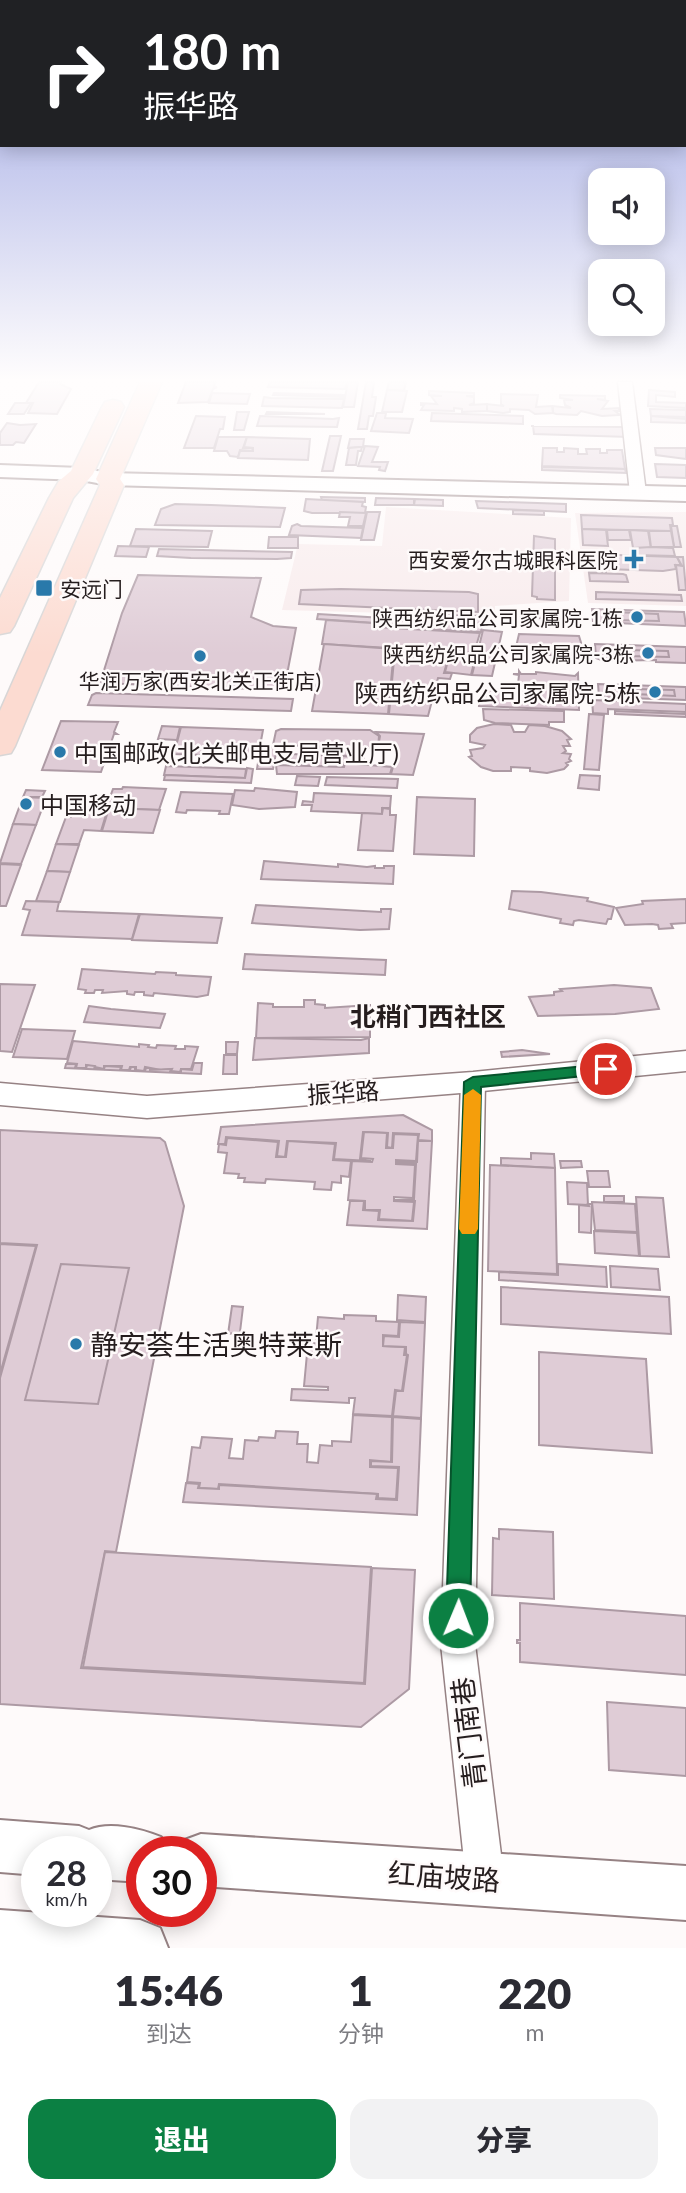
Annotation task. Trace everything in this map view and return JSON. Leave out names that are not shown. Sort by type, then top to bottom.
[{"type":"main road","points":[[16,473],[110,482],[686,501]]},
{"type":"main road","points":[[0,626],[78,473]]},
{"type":"main road","points":[[0,746],[114,473]]},
{"type":"main road","points":[[0,484],[74,480]]},
{"type":"main road","points":[[110,482],[686,494]]},
{"type":"main road","points":[[0,1846],[21,1848]]},
{"type":"main road","name":"红庙坡路","points":[[217,1861],[686,1893]]},
{"type":"main road","points":[[0,1938],[140,1948]]},
{"type":"street","points":[[636,473],[638,493]]},
{"type":"street","name":"振华路","points":[[0,1094],[147,1107],[473,1082],[686,1061]]},
{"type":"street","name":"青门南巷","points":[[473,1082],[458,1644],[485,1879]]},
{"type":"shaded area","points":[[386,507],[571,518],[569,601],[495,606],[495,616],[282,610],[298,544],[382,546]]},
{"type":"shaded area","name":"西安爱尔古城眼科医院","points":[[686,512],[686,606],[588,603],[575,513]]},
{"type":"building","points":[[656,473],[686,473],[686,478],[657,477]]},
{"type":"building","points":[[321,497],[365,498],[365,502],[322,501]]},
{"type":"building","points":[[376,498],[414,499],[414,505],[375,505]]},
{"type":"building","points":[[306,499],[363,502],[365,513],[312,513],[304,511]]},
{"type":"building","points":[[415,499],[443,500],[443,506],[414,505]]},
{"type":"building","points":[[476,501],[566,504],[566,512],[478,508]]},
{"type":"building","points":[[175,504],[285,508],[280,527],[155,525],[161,509]]},
{"type":"building","points":[[513,510],[544,511],[544,515],[513,514]]},
{"type":"building","points":[[340,512],[366,513],[363,526],[348,526],[350,517],[339,517]]},
{"type":"building","points":[[367,512],[380,512],[374,540],[361,540]]},
{"type":"building","points":[[581,515],[672,518],[673,525],[670,525],[671,531],[582,529]]},
{"type":"building","points":[[297,524],[363,528],[361,538],[289,535],[292,526]]},
{"type":"building","points":[[671,526],[677,526],[681,547],[674,547]]},
{"type":"building","points":[[136,529],[212,531],[208,547],[130,546]]},
{"type":"building","points":[[582,529],[606,530],[608,546],[583,545]]},
{"type":"building","points":[[607,530],[629,530],[631,540],[608,540]]},
{"type":"building","points":[[630,530],[648,531],[651,548],[633,548]]},
{"type":"building","points":[[649,531],[671,531],[674,547],[651,547]]},
{"type":"building","points":[[534,536],[555,539],[555,600],[532,596]]},
{"type":"building","points":[[269,537],[298,537],[298,548],[268,548]]},
{"type":"building","points":[[118,546],[149,547],[146,557],[115,556]]},
{"type":"building","points":[[634,548],[673,548],[675,556],[635,555]]},
{"type":"building","points":[[159,549],[292,552],[291,558],[277,559],[191,558],[157,556]]},
{"type":"building","points":[[587,554],[677,557],[681,565],[675,565],[676,569],[663,571],[606,569],[606,573],[589,572]]},
{"type":"building","points":[[677,557],[683,557],[686,590],[679,590],[676,565],[682,566]]},
{"type":"building","points":[[589,573],[623,574],[628,582],[590,581]]},
{"type":"building","name":"华润万家(西安北关正街店)","points":[[138,575],[261,578],[251,617],[273,626],[296,628],[284,690],[100,683],[122,613]]},
{"type":"building","points":[[301,590],[469,592],[478,594],[478,612],[299,604]]},
{"type":"building","points":[[596,592],[681,595],[682,601],[596,599]]},
{"type":"building","points":[[592,609],[684,612],[686,626],[593,622]]},
{"type":"building","points":[[500,610],[565,612],[565,619],[500,617]]},
{"type":"building","name":"陕西纺织品公司家属院-1栋","points":[[614,612],[658,614],[659,621],[615,620]]},
{"type":"building","points":[[318,614],[482,624],[481,632],[372,626],[373,623],[317,619]]},
{"type":"building","points":[[434,615],[489,616],[489,624],[434,621]]},
{"type":"building","points":[[326,620],[372,623],[375,627],[480,633],[474,653],[322,644]]},
{"type":"building","points":[[483,630],[502,632],[492,676],[472,675]]},
{"type":"building","points":[[519,634],[579,636],[583,649],[579,649],[580,656],[519,654],[519,647],[516,647]]},
{"type":"building","points":[[324,644],[394,649],[388,714],[312,711]]},
{"type":"building","points":[[595,644],[686,647],[686,663],[656,660],[604,661],[596,658]]},
{"type":"building","points":[[395,649],[450,652],[444,673],[452,673],[450,679],[438,678],[428,716],[389,714]]},
{"type":"building","name":"陕西纺织品公司家属院-3栋","points":[[628,650],[668,651],[669,657],[628,656]]},
{"type":"building","points":[[450,653],[476,655],[471,675],[445,672]]},
{"type":"building","points":[[519,671],[521,674],[536,672],[575,676],[578,673],[579,710],[479,706],[481,688],[519,692],[519,685],[513,685],[518,684],[519,675],[513,674],[519,674]]},
{"type":"building","points":[[598,684],[686,687],[686,700],[599,697]]},
{"type":"building","name":"陕西纺织品公司家属院-5栋","points":[[635,689],[674,690],[675,696],[635,694]]},
{"type":"building","points":[[92,695],[293,699],[291,711],[88,705]]},
{"type":"building","points":[[592,700],[686,704],[686,712],[608,709],[608,714],[593,713]]},
{"type":"building","points":[[483,709],[564,711],[564,722],[549,722],[549,725],[495,723],[484,720]]},
{"type":"building","points":[[615,711],[686,714],[686,717],[615,714]]},
{"type":"building","points":[[589,714],[604,715],[599,770],[584,769]]},
{"type":"building","points":[[61,721],[118,722],[114,732],[117,734],[114,734],[101,772],[42,770]]},
{"type":"building","points":[[494,724],[511,725],[514,732],[525,732],[529,725],[562,731],[571,739],[567,740],[570,746],[563,746],[566,751],[563,753],[571,754],[571,761],[566,763],[568,765],[564,769],[547,773],[530,771],[530,768],[511,767],[511,771],[493,771],[481,767],[469,757],[472,756],[470,750],[483,748],[485,745],[470,742],[470,735],[477,728]]},
{"type":"building","points":[[162,726],[180,727],[177,740],[158,739]]},
{"type":"building","points":[[181,727],[263,730],[258,757],[174,754]]},
{"type":"building","points":[[370,730],[379,736],[378,748],[273,745],[276,731]]},
{"type":"building","points":[[376,732],[424,734],[413,775],[391,774],[398,749],[378,747],[380,736]]},
{"type":"building","points":[[311,746],[365,748],[364,756],[310,755]]},
{"type":"building","points":[[264,747],[277,748],[273,769],[257,769],[260,750]]},
{"type":"building","points":[[291,754],[364,757],[364,763],[344,763],[343,767],[289,765]]},
{"type":"building","points":[[345,763],[392,767],[390,774],[277,774],[276,765],[344,767]]},
{"type":"building","points":[[166,766],[246,769],[245,778],[164,775]]},
{"type":"building","points":[[247,768],[253,769],[251,783],[164,780],[165,775],[245,778]]},
{"type":"building","points":[[580,775],[600,776],[599,790],[578,788]]},
{"type":"building","points":[[297,776],[320,777],[318,786],[295,785]]},
{"type":"building","points":[[327,777],[398,779],[397,788],[325,785]]},
{"type":"building","points":[[255,788],[297,792],[295,807],[259,809],[232,805],[235,790],[254,791]]},
{"type":"building","points":[[113,789],[166,789],[159,810],[106,808]]},
{"type":"building","points":[[26,790],[45,791],[42,797],[23,797]]},
{"type":"building","points":[[181,792],[233,794],[229,814],[219,814],[220,811],[176,812]]},
{"type":"building","points":[[314,793],[391,796],[390,808],[382,808],[382,814],[311,811],[312,805],[302,805],[303,801],[313,802]]},
{"type":"building","points":[[23,797],[46,798],[36,825],[13,824]]},
{"type":"building","points":[[417,797],[475,799],[474,856],[414,854]]},
{"type":"building","points":[[75,807],[108,808],[101,831],[84,830],[79,844],[56,844],[66,817],[71,817]]},
{"type":"building","points":[[109,808],[160,810],[153,833],[102,831]]},
{"type":"building","points":[[383,808],[390,809],[390,815],[396,815],[393,851],[358,850],[362,813],[382,814]]},
{"type":"building","points":[[13,824],[36,825],[21,864],[0,863]]},
{"type":"building","points":[[56,844],[79,845],[70,872],[47,871]]},
{"type":"building","points":[[264,861],[338,867],[338,864],[375,868],[394,866],[393,884],[261,879]]},
{"type":"building","points":[[0,864],[21,865],[6,906],[0,906]]},
{"type":"building","points":[[47,871],[70,872],[60,902],[36,901]]},
{"type":"building","points":[[512,891],[588,898],[587,901],[614,907],[611,919],[608,919],[606,924],[579,920],[574,921],[573,925],[560,923],[561,919],[509,909]]},
{"type":"building","points":[[686,899],[686,923],[671,924],[673,928],[659,929],[658,925],[652,924],[625,925],[616,908],[643,904],[642,901]]},
{"type":"building","points":[[26,901],[59,902],[57,911],[139,914],[132,939],[22,935],[30,910],[23,909]]},
{"type":"building","points":[[256,905],[381,912],[381,909],[391,909],[389,929],[360,930],[252,923]]},
{"type":"building","points":[[140,914],[222,918],[217,943],[132,940]]},
{"type":"building","points":[[245,954],[386,960],[385,975],[243,969]]},
{"type":"building","points":[[82,969],[211,977],[208,995],[197,997],[154,993],[153,996],[144,995],[144,992],[135,992],[134,995],[127,994],[127,991],[102,993],[103,990],[85,993],[86,990],[78,989]]},
{"type":"building","points":[[0,984],[35,985],[12,1052],[0,1051]]},
{"type":"building","points":[[614,985],[651,988],[659,1009],[615,1014],[538,1016],[529,997],[554,995],[554,992],[562,991],[560,989]]},
{"type":"building","points":[[304,1000],[315,1000],[315,1004],[325,1005],[325,1008],[370,1005],[370,1037],[256,1038],[258,1003],[273,1004],[273,1007],[304,1007]]},
{"type":"building","points":[[89,1006],[165,1014],[160,1028],[84,1022]]},
{"type":"building","points":[[22,1029],[75,1031],[67,1059],[13,1057]]},
{"type":"building","points":[[255,1038],[369,1038],[369,1053],[253,1060]]},
{"type":"building","points":[[73,1041],[139,1047],[139,1044],[156,1048],[157,1045],[176,1046],[175,1049],[185,1049],[185,1046],[198,1047],[191,1069],[181,1069],[180,1072],[145,1067],[144,1071],[136,1070],[136,1067],[121,1070],[122,1066],[104,1066],[104,1069],[86,1065],[86,1068],[76,1068],[77,1064],[67,1063]]},
{"type":"building","points":[[226,1042],[238,1042],[237,1054],[226,1054]]},
{"type":"building","points":[[522,1050],[550,1054],[502,1057],[501,1052]]},
{"type":"building","points":[[224,1055],[237,1055],[237,1074],[223,1074]]},
{"type":"building","points":[[194,1063],[202,1063],[201,1074],[86,1069],[87,1065],[95,1066],[94,1069],[104,1069],[105,1066],[130,1070],[135,1067],[135,1071],[150,1068],[181,1072],[181,1069],[192,1070]]},
{"type":"building","points":[[66,1064],[76,1064],[75,1068],[84,1069],[65,1068]]},
{"type":"building","points":[[403,1115],[432,1130],[432,1141],[418,1140],[419,1134],[393,1133],[392,1148],[387,1147],[388,1133],[363,1132],[360,1159],[371,1161],[334,1159],[336,1143],[287,1141],[285,1157],[277,1156],[279,1141],[226,1137],[225,1144],[218,1144],[221,1127]]},
{"type":"building","points":[[0,1130],[160,1138],[165,1142],[184,1206],[116,1552],[105,1551],[81,1668],[365,1684],[372,1568],[415,1570],[409,1689],[361,1727],[0,1704],[0,1378],[37,1245],[0,1243]]},
{"type":"building","points":[[364,1132],[387,1133],[386,1148],[393,1148],[394,1134],[418,1135],[416,1161],[396,1160],[396,1164],[415,1165],[413,1198],[394,1197],[394,1201],[414,1202],[412,1221],[379,1219],[380,1210],[365,1210],[365,1201],[348,1200],[352,1161],[372,1162],[373,1159],[361,1158]]},
{"type":"building","points":[[227,1138],[278,1142],[276,1157],[286,1157],[288,1141],[335,1144],[333,1160],[351,1161],[349,1177],[341,1176],[341,1183],[332,1182],[331,1190],[314,1189],[315,1182],[266,1179],[265,1183],[244,1182],[245,1178],[238,1178],[239,1174],[224,1173],[227,1153],[218,1152],[219,1144],[226,1145]]},
{"type":"building","points":[[418,1141],[432,1141],[427,1229],[347,1225],[350,1201],[364,1201],[363,1210],[379,1211],[378,1220],[413,1221],[415,1201],[395,1200],[414,1199],[416,1164],[397,1161],[417,1162]]},
{"type":"building","points":[[531,1153],[554,1154],[555,1168],[501,1165],[501,1158],[531,1159]]},
{"type":"building","points":[[560,1161],[581,1161],[582,1167],[561,1168]]},
{"type":"building","points":[[490,1165],[555,1168],[557,1274],[488,1271]]},
{"type":"building","points":[[587,1171],[608,1171],[610,1187],[589,1187]]},
{"type":"building","points":[[567,1182],[587,1183],[588,1205],[568,1204]]},
{"type":"building","points":[[604,1196],[624,1196],[624,1202],[604,1202]]},
{"type":"building","points":[[636,1197],[663,1198],[669,1257],[640,1256]]},
{"type":"building","points":[[592,1202],[635,1204],[637,1232],[595,1230]]},
{"type":"building","points":[[588,1204],[592,1204],[591,1233],[579,1232],[579,1205],[589,1206]]},
{"type":"building","points":[[594,1231],[637,1233],[639,1256],[595,1253]]},
{"type":"building","points":[[0,1244],[36,1246],[0,1374]]},
{"type":"building","name":"静安荟生活奥特莱斯","points":[[61,1264],[129,1268],[98,1404],[25,1400]]},
{"type":"building","points":[[558,1264],[606,1267],[607,1287],[499,1280],[499,1272],[558,1275]]},
{"type":"building","points":[[610,1266],[658,1269],[660,1290],[611,1287]]},
{"type":"building","points":[[501,1287],[669,1297],[671,1334],[501,1324]]},
{"type":"building","points":[[398,1295],[426,1297],[425,1322],[397,1320]]},
{"type":"building","points":[[232,1306],[243,1307],[240,1332],[228,1334]]},
{"type":"building","points":[[344,1315],[376,1316],[376,1321],[399,1322],[398,1336],[383,1335],[383,1346],[405,1347],[404,1355],[407,1355],[402,1391],[395,1390],[392,1416],[353,1414],[355,1398],[349,1398],[349,1403],[291,1400],[292,1389],[328,1390],[328,1387],[304,1386],[308,1343],[333,1344],[333,1340],[316,1339],[318,1317],[344,1319]]},
{"type":"building","points":[[400,1322],[425,1323],[421,1418],[393,1416],[396,1391],[403,1391],[408,1355],[406,1347],[383,1346],[384,1336],[399,1337]]},
{"type":"building","points":[[539,1352],[646,1359],[652,1453],[539,1445]]},
{"type":"building","points":[[353,1415],[392,1417],[391,1462],[370,1460],[370,1467],[398,1468],[396,1499],[378,1498],[378,1494],[219,1484],[218,1489],[199,1488],[200,1483],[187,1482],[192,1447],[200,1448],[202,1437],[232,1439],[229,1458],[243,1459],[245,1440],[275,1438],[276,1431],[298,1432],[297,1444],[308,1444],[307,1462],[318,1463],[320,1445],[332,1446],[332,1441],[351,1442]]},
{"type":"building","points":[[393,1417],[421,1419],[417,1515],[183,1502],[186,1483],[199,1484],[198,1488],[219,1489],[219,1485],[377,1494],[376,1499],[397,1500],[399,1467],[371,1466],[371,1461],[392,1462]]},
{"type":"building","points":[[499,1529],[553,1532],[554,1599],[492,1595],[493,1538],[499,1539]]},
{"type":"building","points":[[105,1552],[371,1567],[364,1683],[83,1667]]},
{"type":"building","points":[[520,1603],[686,1616],[686,1675],[520,1662],[520,1643],[517,1643],[517,1640],[520,1640]]},
{"type":"building","points":[[607,1702],[686,1708],[686,1776],[609,1770]]},
{"type":"slow traffic","points":[[469,1229],[473,1095]]},
{"type":"place","name":"西安爱尔古城眼科医院","points":[[634,559]]},
{"type":"place","name":"安远门","points":[[44,588]]},
{"type":"place","name":"陕西纺织品公司家属院-1栋","points":[[637,617]]},
{"type":"place","name":"陕西纺织品公司家属院-3栋","points":[[648,653]]},
{"type":"place","name":"华润万家(西安北关正街店)","points":[[200,656]]},
{"type":"place","name":"陕西纺织品公司家属院-5栋","points":[[655,692]]},
{"type":"place","name":"中国邮政(北关邮电支局营业厅)","points":[[60,752]]},
{"type":"place","name":"中国移动","points":[[26,804]]},
{"type":"place","name":"静安荟生活奥特莱斯","points":[[76,1344]]},
{"type":"district","name":"北稍门西社区","points":[[428,1016]]},
{"type":"route","points":[[458,1618],[473,1082],[606,1069]]}]
